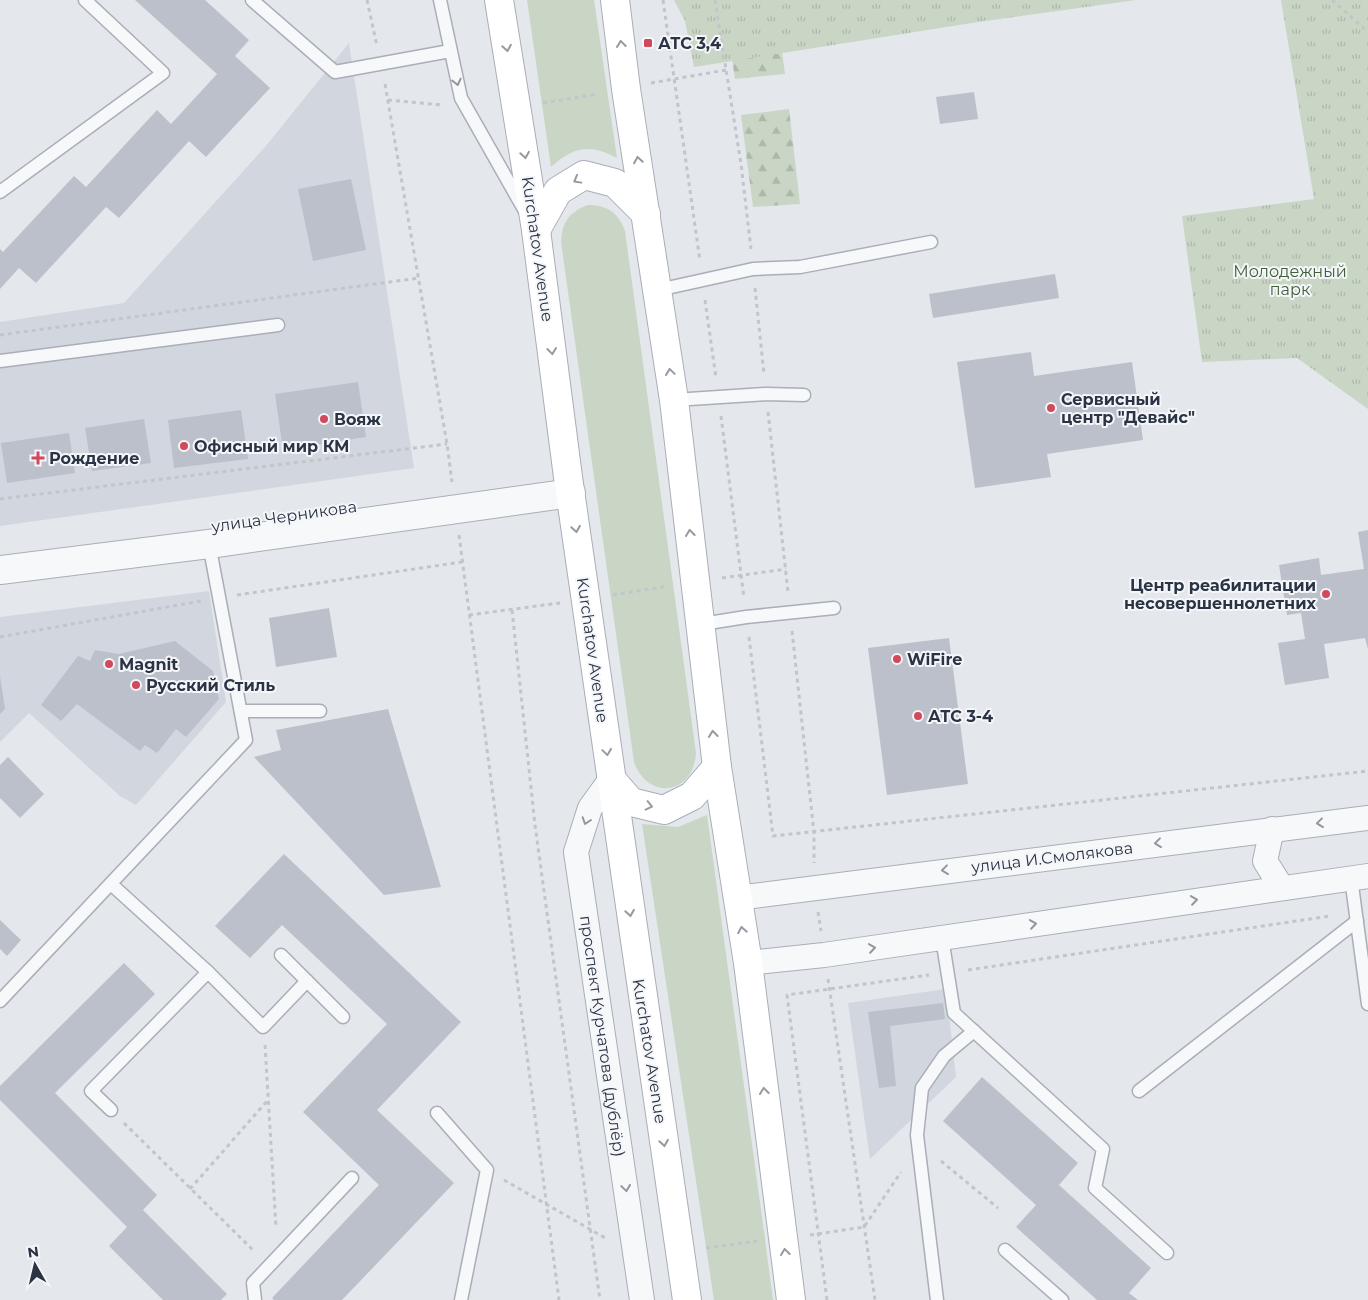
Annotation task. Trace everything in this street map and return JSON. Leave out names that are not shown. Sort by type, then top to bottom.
[{"type":"main road","name":"Kurchatov Avenue","points":[[499,0],[536,230],[569,485],[688,1300]]},
{"type":"main road","points":[[615,0],[626,89],[674,400],[702,624],[717,767],[748,963],[791,1300]]},
{"type":"main road","points":[[536,230],[558,191],[584,175],[615,183],[646,214]]},
{"type":"main road","points":[[611,779],[632,802],[664,810],[692,796],[717,767]]},
{"type":"street","name":"улица Черникова","points":[[0,553],[569,485]]},
{"type":"street","name":"улица Черникова","points":[[0,570],[209,544],[454,500]]},
{"type":"street","name":"проспект Курчатова (дублёр)","points":[[611,779],[590,808],[576,852],[642,1300]]},
{"type":"street","name":"улица И.Смолякова","points":[[737,898],[1368,818]]},
{"type":"street","points":[[1272,829],[1265,861],[1282,888]]},
{"type":"street","points":[[748,963],[942,938],[1360,877]]},
{"type":"lane","points":[[0,192],[163,73],[85,0]]},
{"type":"lane","points":[[252,0],[335,72],[450,51]]},
{"type":"lane","points":[[440,0],[461,98],[536,230]]},
{"type":"lane","points":[[658,290],[753,269],[800,267],[931,242]]},
{"type":"lane","points":[[0,361],[278,325]]},
{"type":"lane","points":[[674,400],[766,394],[804,395]]},
{"type":"lane","points":[[0,1001],[246,740],[209,544]]},
{"type":"lane","points":[[702,624],[746,617],[834,608]]},
{"type":"lane","points":[[241,711],[320,711]]},
{"type":"lane","points":[[1360,877],[1356,917],[1368,1004]]},
{"type":"lane","points":[[111,884],[208,972],[263,1027],[307,981]]},
{"type":"lane","points":[[1139,1091],[1356,917]]},
{"type":"lane","points":[[942,938],[954,1013],[1103,1149],[1095,1188],[1167,1253]]},
{"type":"lane","points":[[281,955],[343,1017]]},
{"type":"lane","points":[[111,1110],[91,1091],[208,972]]},
{"type":"lane","points":[[938,1300],[917,1135],[922,1088],[944,1056],[974,1031]]},
{"type":"lane","points":[[437,1113],[487,1170],[461,1300]]},
{"type":"lane","points":[[256,1300],[253,1283],[352,1178]]},
{"type":"lane","points":[[1005,1250],[1062,1300]]},
{"type":"path","points":[[716,0],[741,164],[753,269],[814,833],[815,887],[874,1300]]},
{"type":"path","points":[[1332,0],[1368,32]]},
{"type":"path","points":[[517,107],[726,70]]},
{"type":"path","points":[[466,107],[388,100],[447,444],[559,1300]]},
{"type":"path","points":[[0,336],[419,278]]},
{"type":"path","points":[[0,499],[447,444]]},
{"type":"path","points":[[469,615],[587,600],[696,582],[786,570]]},
{"type":"path","points":[[741,576],[773,836],[1368,771]]},
{"type":"path","points":[[512,610],[535,825],[600,1300]]},
{"type":"path","points":[[827,1300],[786,995],[1356,917]]},
{"type":"path","points":[[263,1027],[268,1100],[274,1262]]},
{"type":"path","points":[[190,1189],[268,1100]]},
{"type":"path","points":[[111,1110],[190,1189],[274,1262]]},
{"type":"shaded area","points":[[349,43],[414,468],[0,526],[0,322],[124,303],[265,147]]},
{"type":"shaded area","points":[[209,591],[226,702],[136,805],[120,796],[29,713],[0,742],[0,617]]},
{"type":"shaded area","points":[[946,989],[956,1077],[870,1159],[848,1003]]},
{"type":"green space","points":[[527,0],[594,0],[617,158],[599,151],[582,149],[567,155],[551,167]]},
{"type":"green space","points":[[674,0],[1136,0],[978,22],[694,67],[685,21]]},
{"type":"green space","points":[[723,0],[775,0],[785,74],[735,79]]},
{"type":"green space","name":"Молодежный парк","points":[[1281,0],[1368,0],[1368,409],[1297,358],[1202,362],[1182,216],[1314,199]]},
{"type":"green space","points":[[789,109],[800,204],[753,207],[741,115]]},
{"type":"green space","points":[[588,205],[607,208],[619,219],[625,231],[696,753],[693,767],[687,778],[679,785],[669,788],[649,783],[641,775],[634,762],[561,242],[565,223],[576,211]]},
{"type":"green space","points":[[707,815],[773,1300],[714,1300],[642,824],[678,827]]},
{"type":"building","points":[[135,0],[205,0],[249,40],[235,56],[270,88],[206,157],[189,141],[119,218],[106,207],[36,283],[19,268],[0,289],[0,249],[3,252],[74,176],[86,187],[157,110],[171,124],[217,74]]},
{"type":"building","points":[[974,92],[978,119],[940,124],[936,97]]},
{"type":"building","points":[[351,179],[366,250],[313,261],[298,189]]},
{"type":"building","points":[[1055,274],[1059,298],[933,318],[929,294]]},
{"type":"building","name":"Сервисный центр \"Девайс\"","points":[[1031,352],[1034,376],[1132,362],[1143,440],[1047,454],[1051,477],[975,488],[957,362]]},
{"type":"building","points":[[358,382],[366,437],[283,450],[275,394]]},
{"type":"building","points":[[241,410],[248,459],[174,468],[168,420]]},
{"type":"building","points":[[144,419],[151,463],[92,471],[85,428]]},
{"type":"building","name":"Рождение","points":[[69,433],[75,473],[7,483],[1,443]]},
{"type":"building","name":"Центр реабилитации несовершеннолетних","points":[[1368,530],[1368,649],[1365,638],[1324,644],[1329,678],[1285,685],[1278,643],[1305,639],[1301,613],[1287,615],[1279,565],[1319,558],[1321,575],[1364,569],[1358,532]]},
{"type":"building","points":[[329,608],[337,657],[276,667],[269,618]]},
{"type":"building","name":"АТС 3-4","points":[[949,638],[968,784],[887,795],[868,648]]},
{"type":"building","name":"Русский Стиль","points":[[175,641],[213,671],[219,699],[186,737],[176,729],[157,753],[145,745],[140,751],[77,704],[61,721],[41,705],[78,656],[90,661],[95,650],[119,654]]},
{"type":"building","points":[[0,676],[5,709],[0,714]]},
{"type":"building","points":[[388,709],[441,887],[384,895],[254,757],[281,750],[276,730]]},
{"type":"building","points":[[8,757],[44,794],[20,818],[0,798],[0,765]]},
{"type":"building","points":[[284,854],[461,1022],[377,1110],[454,1183],[342,1300],[274,1300],[272,1298],[379,1185],[303,1112],[387,1024],[282,925],[250,958],[215,926]]},
{"type":"building","points":[[0,920],[21,940],[7,956],[0,949]]},
{"type":"building","points":[[124,963],[155,994],[55,1093],[157,1195],[143,1210],[227,1294],[221,1300],[163,1300],[109,1246],[127,1227],[0,1100],[0,1086]]},
{"type":"building","points":[[943,1003],[945,1019],[890,1026],[896,1086],[879,1088],[868,1012]]},
{"type":"building","points":[[982,1077],[1078,1163],[1059,1185],[1151,1268],[1129,1293],[1138,1300],[1097,1300],[1016,1227],[1036,1205],[943,1121]]},
{"type":"place","name":"АТС 3,4","points":[[648,43]]},
{"type":"place","name":"Сервисный центр \"Девайс\"","points":[[1051,408]]},
{"type":"place","name":"Вояж","points":[[324,419]]},
{"type":"place","name":"Офисный мир КМ","points":[[184,446]]},
{"type":"place","name":"Рождение","points":[[38,458]]},
{"type":"place","name":"Центр реабилитации несовершеннолетних","points":[[1326,594]]},
{"type":"place","name":"WiFire","points":[[897,659]]},
{"type":"place","name":"Magnit","points":[[109,664]]},
{"type":"place","name":"Русский Стиль","points":[[136,685]]},
{"type":"place","name":"АТС 3-4","points":[[918,716]]}]
